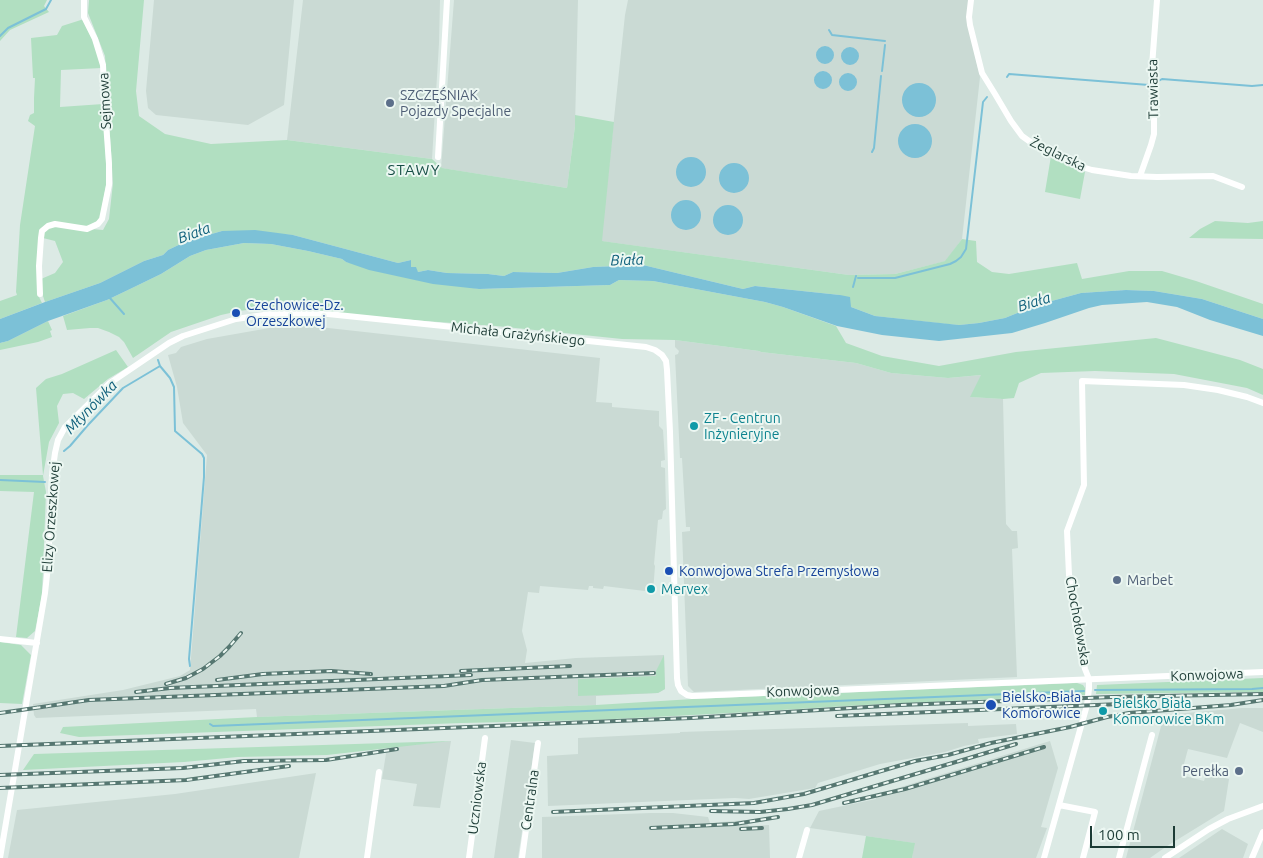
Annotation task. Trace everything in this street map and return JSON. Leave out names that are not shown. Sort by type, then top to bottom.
[{"type":"street","name":"Sejmowa","points":[[40,294],[39,266],[42,231],[48,226],[55,224],[88,228],[98,224],[102,219],[109,185],[103,65],[95,40],[84,16],[84,0]]},
{"type":"street","points":[[438,157],[447,0]]},
{"type":"street","name":"Żeglarska","points":[[971,0],[970,25],[982,73],[1022,136],[1035,145],[1086,168],[1103,172],[1157,177],[1213,176],[1242,187]]},
{"type":"street","name":"Trawiasta","points":[[1140,176],[1154,134],[1152,66],[1156,0]]},
{"type":"street","name":"Elizy Orzeszkowej","points":[[0,858],[45,593],[53,464],[58,440],[65,427],[110,383],[169,343],[199,330],[236,319],[270,314],[296,313],[372,318]]},
{"type":"street","name":"Michała Grażyńskiego","points":[[372,318],[646,347],[662,355]]},
{"type":"street","name":"Konwojowa","points":[[662,355],[666,361],[667,370],[677,678],[681,691],[686,695],[1263,672]]},
{"type":"street","name":"Chochołowska","points":[[1044,858],[1087,705],[1090,680],[1085,669],[1075,624],[1074,587],[1069,575],[1067,531],[1084,485],[1082,381],[1184,385],[1218,390],[1263,403]]},
{"type":"street","points":[[0,639],[37,643]]},
{"type":"street","points":[[1119,858],[1152,735]]},
{"type":"street","name":"Uczniowska","points":[[469,858],[485,738]]},
{"type":"street","name":"Centralna","points":[[522,858],[538,743]]},
{"type":"street","points":[[367,858],[379,772]]},
{"type":"street","points":[[1059,804],[1095,812],[1083,858]]},
{"type":"street","points":[[1165,858],[1209,829],[1228,819],[1263,806]]},
{"type":"street","points":[[799,858],[807,830]]},
{"type":"street","points":[[1252,858],[1263,832]]},
{"type":"shaded area","points":[[154,0],[294,0],[284,105],[248,125],[156,115],[148,108],[146,91]]},
{"type":"shaded area","name":"SZCZĘŚNIAK Pojazdy Specjalne","points":[[303,0],[440,0],[432,159],[287,140]]},
{"type":"shaded area","points":[[454,0],[578,0],[575,126],[567,188],[441,168]]},
{"type":"shaded area","points":[[628,0],[969,0],[967,20],[980,77],[962,239],[946,261],[895,274],[849,275],[601,241]]},
{"type":"shaded area","points":[[292,324],[600,358],[596,402],[612,403],[612,407],[659,411],[659,426],[663,430],[665,460],[661,461],[661,467],[665,468],[666,509],[663,511],[662,519],[658,520],[653,592],[604,586],[603,589],[589,586],[588,590],[540,586],[539,593],[528,592],[522,631],[527,650],[525,663],[576,658],[664,655],[665,689],[658,693],[596,696],[596,705],[257,717],[256,709],[36,718],[33,704],[123,690],[180,676],[190,670],[207,455],[183,423],[177,387],[168,355],[176,353],[181,347],[207,339]]},
{"type":"shaded area","points":[[675,340],[856,363],[891,373],[948,378],[982,375],[971,397],[1003,399],[1006,524],[1012,531],[1017,531],[1018,548],[1012,549],[1017,677],[694,692],[688,686],[682,532],[690,531],[690,527],[686,527],[682,458],[680,458],[675,355],[679,351],[675,347]]},
{"type":"shaded area","points":[[1263,708],[1263,732],[1240,723],[1227,758],[1188,749],[1181,775],[1204,781],[1206,774],[1229,779],[1224,811],[1150,858],[1126,858],[1164,715]]},
{"type":"shaded area","points":[[968,723],[968,726],[1016,724],[1017,734],[978,739],[979,743],[945,752],[880,764],[818,783],[815,788],[749,799],[548,806],[547,756],[578,754],[578,738],[680,732]]},
{"type":"shaded area","points":[[511,740],[535,743],[518,858],[494,858]]},
{"type":"shaded area","points":[[451,741],[440,808],[413,806],[417,784],[382,779],[387,747]]},
{"type":"shaded area","points":[[1050,741],[1058,768],[1041,827],[1047,828],[1036,858],[912,858],[914,843],[810,828],[819,811],[876,799],[875,795]]},
{"type":"shaded area","points":[[316,773],[299,858],[8,858],[17,810],[175,794]]},
{"type":"shaded area","points":[[673,813],[708,817],[710,823],[745,820],[749,826],[769,825],[770,858],[542,858],[542,817]]},
{"type":"shaded area","points":[[1222,829],[1248,844],[1243,858],[1179,858]]},
{"type":"green space","points":[[0,0],[47,0],[44,6],[49,12],[10,30],[0,41]]},
{"type":"green space","points":[[89,0],[144,0],[136,91],[139,116],[165,134],[211,144],[287,140],[432,159],[442,168],[567,188],[575,115],[614,122],[602,241],[849,275],[895,274],[945,261],[962,239],[976,241],[977,262],[992,272],[1009,274],[1077,263],[1082,279],[1129,271],[1162,271],[1263,304],[1263,319],[1202,299],[1154,291],[1126,290],[1081,293],[1037,305],[1005,318],[979,323],[947,324],[875,316],[851,307],[840,295],[755,286],[743,289],[643,265],[593,267],[557,273],[513,272],[504,276],[428,270],[418,272],[411,267],[411,260],[398,263],[293,235],[222,231],[187,241],[168,250],[163,255],[144,261],[100,283],[45,302],[41,279],[55,273],[63,262],[55,241],[43,238],[44,232],[56,226],[103,230],[109,219],[113,183],[105,56],[88,13]]},
{"type":"green space","points":[[84,19],[102,68],[61,70],[60,107],[103,104],[107,180],[100,219],[89,226],[44,226],[38,295],[42,303],[0,319],[0,301],[17,295],[20,225],[35,126],[28,121],[30,115],[34,113],[35,78],[33,78],[31,38],[57,35],[62,26]]},
{"type":"green space","points":[[1051,156],[1085,172],[1080,199],[1045,192]]},
{"type":"green space","points":[[1215,221],[1248,223],[1263,221],[1263,239],[1189,238],[1200,229]]},
{"type":"green space","points":[[244,243],[271,244],[308,251],[342,259],[346,262],[479,289],[610,285],[619,280],[653,281],[783,307],[836,326],[846,343],[882,356],[939,366],[1016,352],[1156,338],[1240,360],[1263,369],[1263,395],[1247,388],[1174,374],[1095,371],[1041,373],[1019,383],[1014,398],[970,397],[981,375],[948,378],[891,373],[856,363],[675,340],[622,339],[496,326],[314,311],[314,306],[287,305],[221,315],[171,332],[133,358],[124,342],[109,332],[98,328],[67,330],[63,316],[107,300],[161,274],[190,256],[206,250]]},
{"type":"green space","points":[[48,321],[52,330],[50,331],[52,337],[0,350],[0,343],[8,341]]},
{"type":"green space","points":[[116,350],[128,367],[108,379],[84,399],[73,393],[63,394],[57,406],[59,423],[49,442],[43,476],[46,492],[42,595],[35,631],[27,638],[16,637],[34,492],[0,491],[0,475],[43,475],[36,388],[46,379],[62,374]]},
{"type":"green space","points":[[0,642],[21,645],[31,655],[22,704],[0,703]]},
{"type":"green space","points":[[664,655],[665,689],[658,693],[578,696],[578,679],[656,676],[656,671]]},
{"type":"green space","points":[[1263,678],[1263,692],[1096,694],[1097,685]]},
{"type":"green space","points":[[1077,683],[1085,688],[1085,695],[595,720],[79,737],[60,733],[63,727],[257,717],[596,705],[693,699]]},
{"type":"green space","points":[[451,741],[327,755],[238,757],[184,762],[23,770],[34,754]]},
{"type":"green space","points":[[866,836],[915,843],[912,858],[862,858]]},
{"type":"water","points":[[825,46],[831,49],[834,55],[831,61],[825,64],[819,61],[816,55],[819,49]]},
{"type":"water","points":[[850,47],[856,50],[859,56],[856,62],[850,65],[844,62],[841,56],[844,50]]},
{"type":"water","points":[[823,71],[829,74],[832,80],[829,86],[823,89],[817,86],[814,80],[817,74]]},
{"type":"water","points":[[848,73],[854,76],[857,82],[854,88],[848,91],[842,88],[839,82],[842,76]]},
{"type":"water","points":[[919,83],[931,88],[936,100],[931,112],[919,117],[907,112],[902,100],[907,88]]},
{"type":"water","points":[[915,124],[927,129],[932,141],[927,153],[915,158],[903,153],[898,141],[903,129]]},
{"type":"water","points":[[691,157],[702,161],[706,172],[702,183],[691,187],[680,183],[676,172],[680,161]]},
{"type":"water","points":[[734,163],[745,167],[749,178],[745,189],[734,193],[723,189],[719,178],[723,167]]},
{"type":"water","points":[[686,200],[697,204],[701,215],[697,226],[686,230],[675,226],[671,215],[675,204]]},
{"type":"water","points":[[728,205],[739,209],[743,220],[739,231],[728,235],[717,231],[713,220],[717,209]]},
{"type":"water","points":[[255,230],[293,235],[398,263],[411,260],[411,267],[416,267],[418,272],[428,270],[504,276],[513,272],[557,273],[593,267],[643,265],[743,289],[755,286],[840,295],[850,297],[851,307],[875,316],[959,325],[1005,318],[1037,305],[1081,293],[1126,290],[1154,291],[1202,299],[1263,319],[1263,336],[1210,320],[1177,307],[1147,302],[1102,305],[1012,333],[939,341],[882,335],[837,326],[765,302],[653,281],[619,280],[610,285],[479,289],[433,284],[369,270],[342,259],[308,251],[271,244],[244,243],[206,250],[190,256],[161,274],[107,300],[48,321],[8,341],[0,343],[0,319],[100,283],[144,261],[163,255],[168,250],[187,241],[222,231]]},
{"type":"waterway","points":[[0,36],[8,28],[46,9],[51,0]]},
{"type":"waterway","points":[[829,30],[832,35],[885,41]]},
{"type":"waterway","points":[[882,71],[885,45]]},
{"type":"waterway","points":[[1007,77],[1009,74],[1149,85]]},
{"type":"waterway","points":[[872,152],[874,148],[881,76]]},
{"type":"waterway","points":[[1157,82],[1162,79],[1252,86],[1263,85]]},
{"type":"waterway","points":[[858,278],[895,278],[950,264],[961,257],[966,249],[983,102],[987,97]]},
{"type":"waterway","points":[[853,287],[856,276]]},
{"type":"waterway","points":[[109,297],[124,314]]},
{"type":"waterway","points":[[158,360],[174,387],[175,431],[202,454],[204,458],[190,666]]},
{"type":"waterway","name":"Młynówka","points":[[64,451],[123,388],[160,366]]},
{"type":"waterway","name":"Młynówka","points":[[0,480],[45,482]]},
{"type":"waterway","points":[[1095,690],[1263,688]]},
{"type":"waterway","points":[[210,724],[213,726],[1084,691]]},
{"type":"railway","points":[[166,684],[186,678],[203,669],[220,656],[241,633]]},
{"type":"railway","points":[[461,671],[570,666]]},
{"type":"railway","points":[[217,680],[263,674],[331,671],[371,674]]},
{"type":"railway","points":[[35,708],[89,700],[444,686],[482,680],[654,673]]},
{"type":"railway","points":[[136,692],[170,688],[471,675]]},
{"type":"railway","points":[[0,746],[691,718],[900,705],[1112,697],[1263,694]]},
{"type":"railway","points":[[553,812],[754,803],[804,794],[915,761],[948,755],[991,743],[1070,727],[1107,717],[1129,713],[1231,705],[1263,700]]},
{"type":"railway","points":[[837,716],[1144,703]]},
{"type":"railway","points":[[0,713],[42,707]]},
{"type":"railway","points":[[711,811],[760,812],[812,805],[1016,744]]},
{"type":"railway","points":[[844,803],[905,789],[1044,747]]},
{"type":"railway","points":[[0,775],[183,768],[244,761],[326,760],[397,749]]},
{"type":"railway","points":[[0,788],[186,780],[289,766]]},
{"type":"railway","points":[[651,828],[735,824],[778,817]]},
{"type":"railway","points":[[741,829],[762,828]]},
{"type":"place","name":"SZCZĘŚNIAK Pojazdy Specjalne","points":[[390,103]]},
{"type":"place","name":"Czechowice-Dz. Orzeszkowej","points":[[236,313]]},
{"type":"place","name":"ZF - Centrun Inżynieryjne","points":[[694,426]]},
{"type":"place","name":"Konwojowa Strefa Przemysłowa","points":[[669,571]]},
{"type":"place","name":"Marbet","points":[[1117,580]]},
{"type":"place","name":"Mervex","points":[[651,589]]},
{"type":"place","name":"Bielsko-Biała Komorowice","points":[[991,705]]},
{"type":"place","name":"Bielsko Biała Komorowice BKm","points":[[1103,711]]},
{"type":"place","name":"Perełka","points":[[1239,771]]},
{"type":"district","name":"STAWY","points":[[414,170]]},
{"type":"water label","name":"Biała","points":[[194,233]]},
{"type":"water label","name":"Biała","points":[[627,260]]},
{"type":"water label","name":"Biała","points":[[1034,302]]}]
